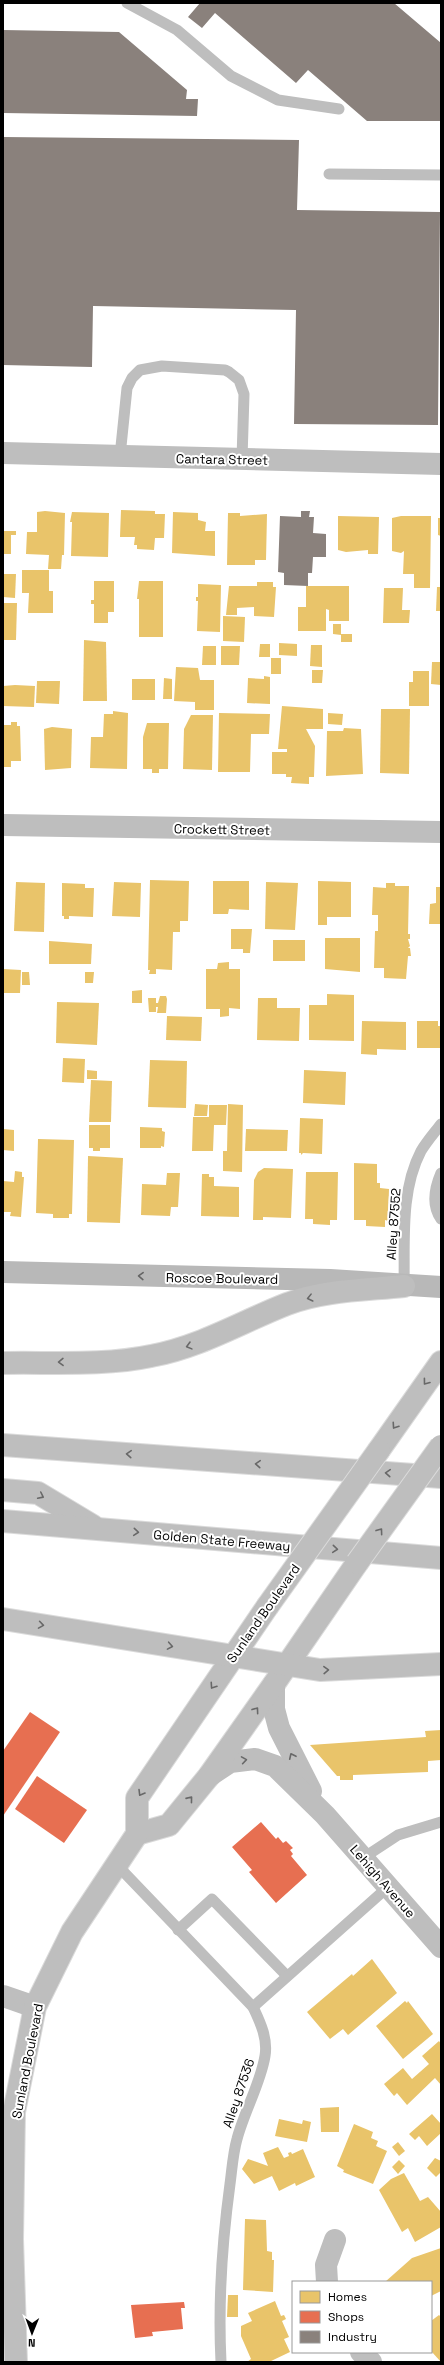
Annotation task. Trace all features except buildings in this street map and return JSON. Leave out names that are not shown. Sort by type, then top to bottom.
[{"type":"main road","name":"Cantara Street","points":[[3,454],[441,464]]},
{"type":"main road","name":"Crockett Street","points":[[3,825],[441,832]]},
{"type":"main road","name":"Roscoe Boulevard","points":[[3,1272],[330,1280],[404,1286],[441,1287]]},
{"type":"main road","points":[[3,1363],[107,1360],[151,1356],[198,1344],[288,1304],[326,1294],[404,1286]]},
{"type":"main road","name":"Sunland Boulevard","points":[[15,2354],[12,2238],[14,2112],[35,2007],[72,1932],[137,1834],[137,1798],[232,1657],[441,1362]]},
{"type":"main road","points":[[3,1445],[441,1477]]},
{"type":"main road","points":[[137,1834],[169,1825],[208,1776],[441,1446]]},
{"type":"main road","points":[[3,1490],[38,1493],[97,1529]]},
{"type":"main road","name":"Golden State Freeway","points":[[3,1521],[441,1558]]},
{"type":"main road","points":[[3,1619],[320,1670],[441,1664]]},
{"type":"main road","name":"Lehigh Avenue","points":[[274,1684],[274,1709],[279,1728],[299,1770],[325,1815]]},
{"type":"main road","name":"Lehigh Avenue","points":[[208,1776],[230,1762],[255,1758],[275,1766],[325,1815],[441,1947]]},
{"type":"main road","points":[[3,1996],[35,2007]]},
{"type":"main road","points":[[327,2281],[326,2265],[335,2240]]},
{"type":"main road","points":[[3,2306],[15,2354]]},
{"type":"main road","points":[[362,2353],[371,2362]]},
{"type":"lane","points":[[127,3],[177,30],[231,76],[278,100],[339,109]]},
{"type":"lane","points":[[329,174],[441,175]]},
{"type":"lane","points":[[120,456],[127,388],[132,378],[140,370],[162,366],[225,370],[239,380],[244,394],[242,459]]},
{"type":"lane","name":"Alley 87552","points":[[404,1286],[406,1208],[410,1181],[422,1151],[441,1124]]},
{"type":"lane","points":[[441,1173],[435,1187],[435,1207],[441,1219]]},
{"type":"lane","points":[[363,1858],[398,1835],[441,1822]]},
{"type":"lane","name":"Alley 87536","points":[[117,1865],[253,2007],[262,2027],[265,2056],[237,2139],[228,2202],[221,2271],[219,2322],[221,2362]]},
{"type":"lane","points":[[253,2007],[388,1887]]},
{"type":"lane","points":[[178,1930],[212,1900],[288,1976]]}]
